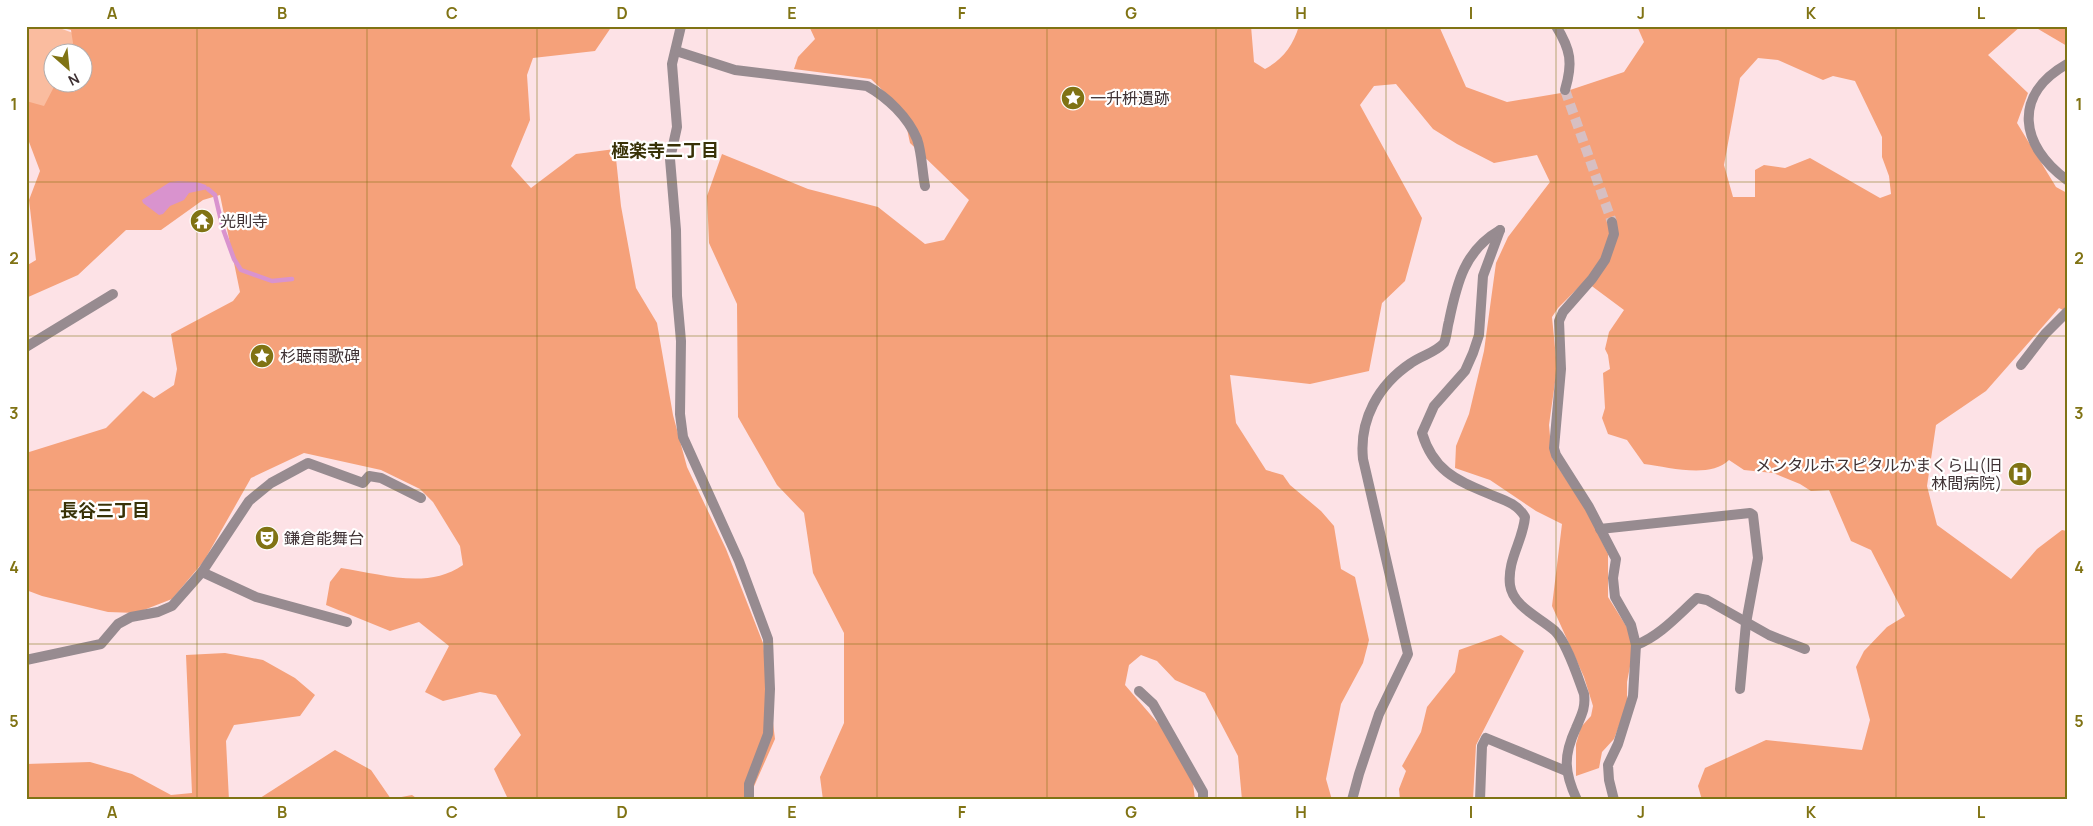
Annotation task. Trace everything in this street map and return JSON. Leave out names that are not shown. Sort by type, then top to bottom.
[{"type":"street","points":[[681,26],[672,64],[677,127],[670,159],[676,230],[677,296],[681,341],[680,414],[683,437],[738,561],[768,640],[770,689],[768,734],[749,784],[749,800]]},
{"type":"street","points":[[1556,26],[1569,48],[1570,73],[1565,90]]},
{"type":"street","points":[[676,51],[734,70],[867,86],[883,95],[909,126],[917,140],[924,186]]},
{"type":"street","points":[[2067,64],[2050,77],[2032,100],[2027,124],[2034,144],[2047,164],[2067,180]]},
{"type":"street","points":[[1612,222],[1614,234],[1606,260],[1563,312],[1559,321],[1561,369],[1554,448],[1556,455],[1616,559],[1613,578],[1615,597],[1631,626],[1636,645],[1633,696],[1618,744],[1608,765],[1609,780],[1614,800]]},
{"type":"street","points":[[1352,800],[1358,774],[1380,714],[1408,654],[1363,459],[1361,443],[1365,422],[1375,399],[1397,373],[1412,362],[1438,350],[1444,343],[1459,284],[1469,256],[1484,239],[1500,230],[1483,276],[1479,335],[1473,353],[1465,371],[1434,406],[1422,433],[1426,447],[1445,473],[1510,502],[1521,510],[1526,517],[1512,558],[1510,586],[1516,598],[1523,606],[1557,633],[1584,694],[1583,714],[1570,743],[1565,760],[1566,771],[1577,800]]},
{"type":"street","points":[[26,347],[113,294]]},
{"type":"street","points":[[2021,365],[2045,334],[2067,312]]},
{"type":"street","points":[[26,660],[101,644],[118,624],[131,617],[172,606],[202,572],[249,502],[271,482],[308,463],[363,483],[369,476],[381,478],[421,498]]},
{"type":"street","points":[[1600,529],[1750,513],[1753,515],[1758,558],[1746,623],[1740,689]]},
{"type":"street","points":[[202,572],[256,597],[347,622]]},
{"type":"street","points":[[1636,645],[1644,642],[1667,625],[1698,598],[1712,603],[1746,623],[1805,648]]},
{"type":"street","points":[[1139,690],[1153,704],[1203,792],[1204,800]]},
{"type":"street","points":[[1480,800],[1482,746],[1486,738],[1566,771]]},
{"type":"shaded area","points":[[26,26],[54,26],[73,33],[75,42],[42,42],[42,92],[55,92],[43,117],[26,123]]},
{"type":"shaded area","points":[[54,26],[612,26],[595,51],[533,58],[527,75],[530,120],[511,166],[531,188],[576,154],[615,149],[621,206],[636,288],[657,323],[673,415],[687,467],[726,549],[763,643],[775,739],[748,800],[526,800],[507,797],[494,769],[521,735],[496,695],[480,692],[443,701],[425,692],[449,646],[419,622],[390,631],[326,605],[330,582],[341,568],[419,579],[449,573],[463,565],[460,546],[433,502],[420,489],[381,470],[304,453],[251,478],[204,561],[172,599],[136,613],[108,612],[42,596],[26,590],[26,453],[106,428],[143,391],[154,398],[174,385],[177,369],[171,334],[233,301],[240,292],[220,195],[203,200],[161,230],[126,230],[78,275],[26,298],[26,266],[36,260],[29,200],[40,171],[26,134],[26,101],[44,106],[51,92],[92,92],[92,42],[73,42],[71,30]]},
{"type":"shaded area","points":[[809,26],[1251,26],[1254,62],[1265,69],[1286,52],[1294,40],[1299,26],[1439,26],[1466,87],[1507,102],[1561,93],[1624,72],[1644,42],[1637,26],[2021,26],[1988,55],[2028,93],[2017,123],[2056,187],[2067,193],[2067,312],[2059,308],[1986,391],[1936,425],[1927,486],[1937,525],[2011,579],[2037,549],[2062,530],[2067,531],[2067,800],[1702,800],[1698,786],[1705,768],[1766,740],[1862,750],[1870,720],[1856,667],[1864,651],[1887,627],[1905,616],[1871,550],[1851,541],[1829,490],[1811,491],[1800,484],[1773,473],[1744,470],[1729,460],[1721,466],[1700,470],[1644,464],[1627,440],[1608,434],[1602,418],[1605,408],[1603,373],[1610,369],[1605,349],[1609,332],[1624,310],[1585,281],[1558,308],[1552,317],[1557,368],[1549,425],[1552,458],[1587,511],[1608,554],[1608,597],[1628,629],[1633,651],[1627,682],[1627,705],[1614,739],[1602,752],[1599,768],[1576,776],[1576,744],[1581,727],[1591,716],[1593,706],[1584,677],[1552,606],[1562,524],[1536,511],[1490,480],[1455,468],[1456,446],[1469,414],[1484,351],[1496,263],[1508,237],[1550,182],[1537,155],[1494,163],[1433,129],[1396,84],[1374,86],[1360,105],[1422,218],[1405,281],[1382,303],[1369,371],[1310,384],[1230,375],[1236,423],[1266,470],[1283,475],[1290,485],[1321,511],[1334,526],[1341,569],[1355,577],[1369,640],[1363,663],[1341,704],[1326,779],[1332,800],[1242,800],[1238,756],[1205,693],[1175,680],[1157,661],[1141,655],[1129,665],[1125,685],[1156,721],[1175,737],[1192,774],[1195,800],[823,800],[820,777],[844,723],[844,633],[813,573],[804,513],[777,485],[738,417],[737,304],[709,243],[707,196],[722,154],[808,189],[878,207],[925,244],[944,240],[969,200],[910,143],[903,110],[871,79],[794,69],[798,57],[815,39]],"holes":[[[1758,58],[1778,60],[1823,80],[1833,76],[1855,81],[1882,137],[1882,157],[1889,176],[1891,194],[1880,198],[1810,158],[1785,168],[1764,165],[1755,170],[1755,197],[1733,197],[1724,165],[1740,78]]]},
{"type":"shaded area","points":[[2033,26],[2067,26],[2067,46]]},
{"type":"shaded area","points":[[170,182],[197,182],[206,185],[208,189],[189,193],[184,200],[170,206],[163,214],[159,215],[143,203],[142,200]]},
{"type":"shaded area","points":[[1501,635],[1524,651],[1476,745],[1473,800],[1400,800],[1399,789],[1406,771],[1402,766],[1421,732],[1427,707],[1455,672],[1459,650]]},
{"type":"shaded area","points":[[225,653],[263,660],[295,678],[315,695],[300,716],[234,725],[226,741],[229,800],[26,800],[26,764],[90,762],[132,774],[171,795],[192,793],[186,655]]},
{"type":"shaded area","points":[[335,750],[371,770],[391,799],[412,795],[419,800],[257,800]]},
{"type":"waterway","points":[[208,189],[215,195],[223,229],[234,259],[241,270],[272,281],[292,279]]},
{"type":"tunnel","points":[[1565,90],[1612,222]]},
{"type":"place","name":"一升枡遺跡","points":[[1073,98]]},
{"type":"place","name":"光則寺","points":[[202,221]]},
{"type":"place","name":"杉聴雨歌碑","points":[[262,356]]},
{"type":"place","name":"メンタルホスピタルかまくら山(旧 林間病院)","points":[[2020,474]]},
{"type":"place","name":"鎌倉能舞台","points":[[267,538]]},
{"type":"district","name":"極楽寺二丁目","points":[[665,151]]},
{"type":"district","name":"長谷三丁目","points":[[105,511]]}]
